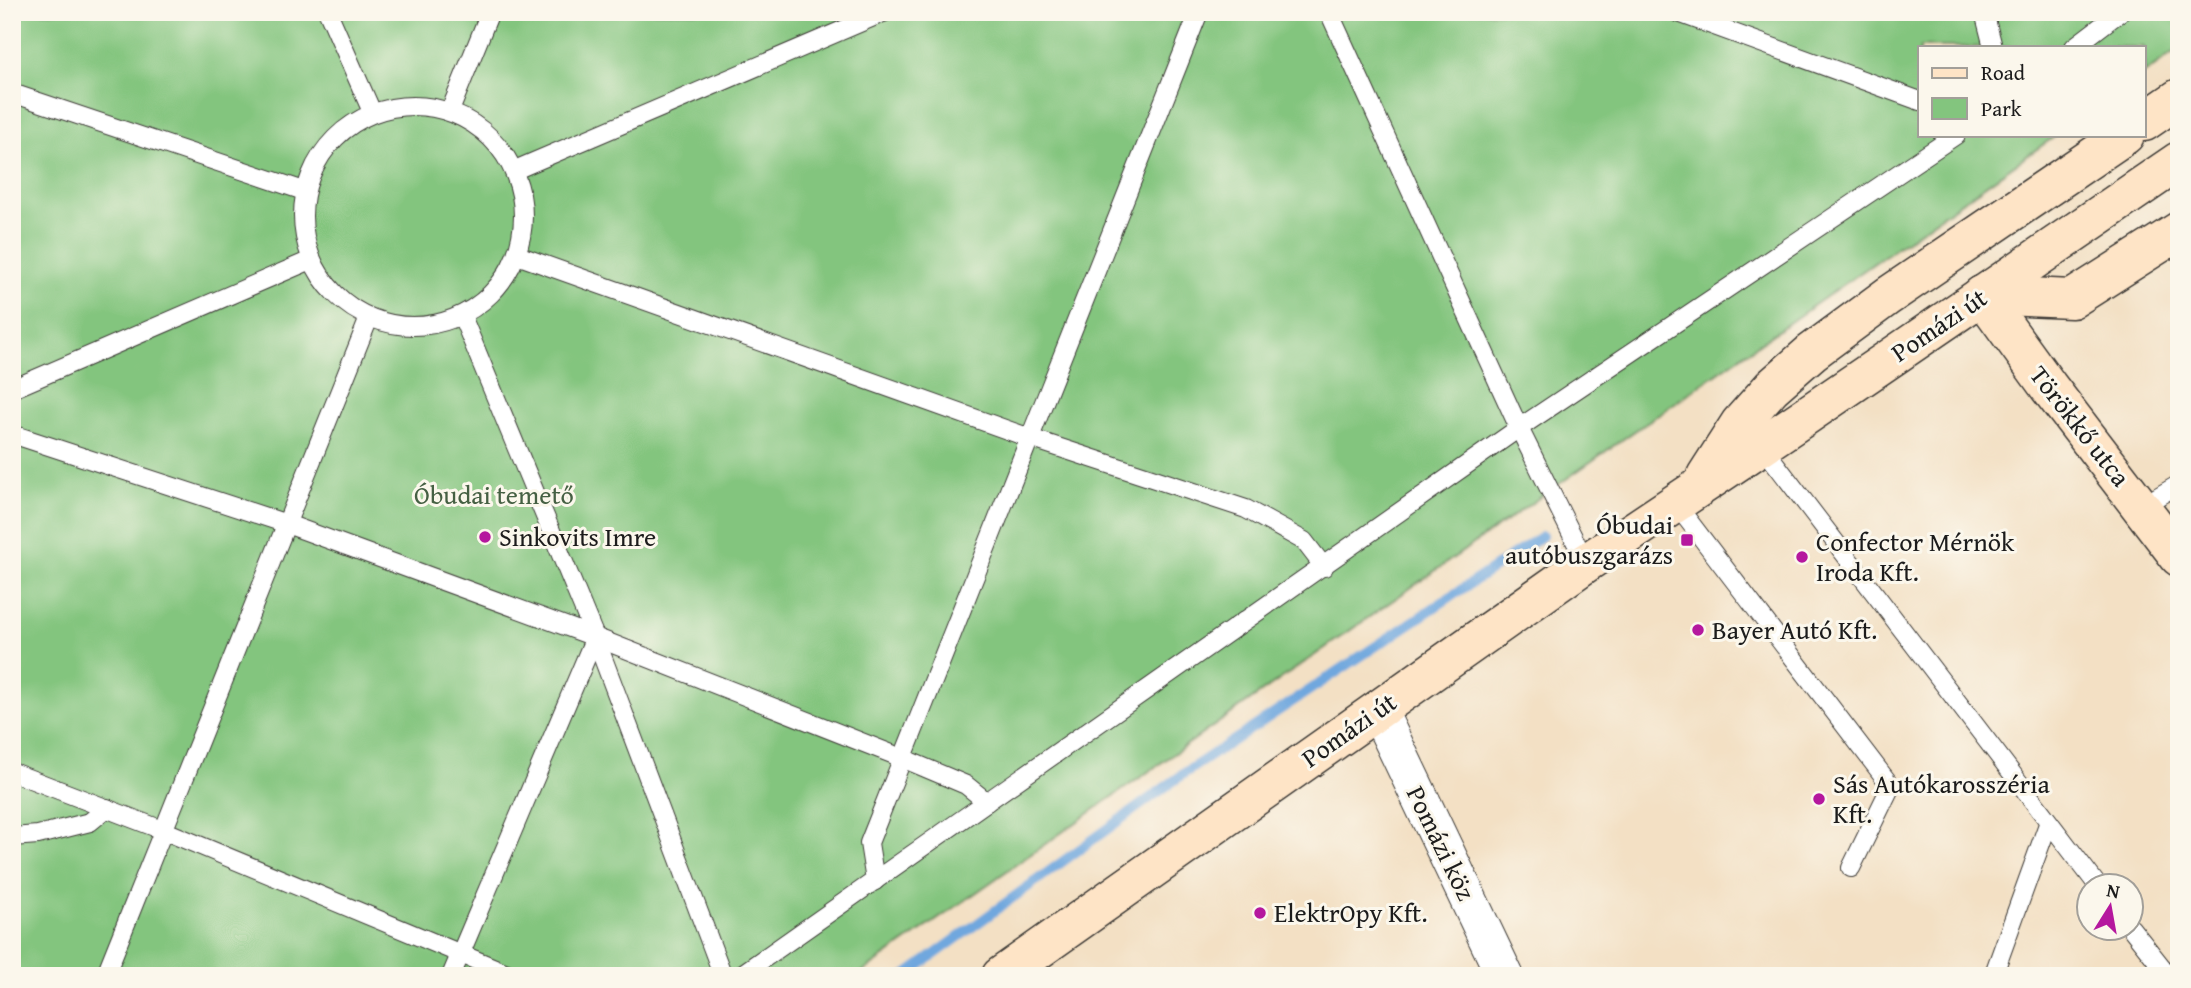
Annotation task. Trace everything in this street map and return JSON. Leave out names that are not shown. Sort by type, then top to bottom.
[{"type":"street","points":[[2146,121],[2179,99]]},
{"type":"street","name":"Pomázi út","points":[[1687,495],[1740,423],[1772,387],[1812,352],[1888,296],[2124,136]]},
{"type":"street","name":"Pomázi út","points":[[1001,976],[1586,563],[2179,161]]},
{"type":"street","points":[[1982,295],[2072,299],[2179,231]]},
{"type":"street","name":"Törökkő utca","points":[[1982,295],[2179,557]]},
{"type":"street","name":"Pomázi köz","points":[[1378,710],[1505,976]]},
{"type":"lane","points":[[328,12],[372,112]]},
{"type":"lane","points":[[450,111],[490,12]]},
{"type":"lane","points":[[515,170],[885,12]]},
{"type":"lane","points":[[875,881],[869,843],[1199,12]]},
{"type":"lane","points":[[1329,12],[1519,428],[1586,563]]},
{"type":"lane","points":[[1676,12],[1918,100]]},
{"type":"lane","points":[[1984,12],[1993,46]]},
{"type":"lane","points":[[2075,46],[2120,12]]},
{"type":"lane","points":[[12,93],[303,191]]},
{"type":"lane","points":[[410,104],[450,111],[491,136],[515,170],[524,211],[517,255],[495,291],[462,316],[410,327],[369,318],[330,292],[311,260],[302,230],[303,191],[329,142],[372,112],[410,104]]},
{"type":"lane","points":[[740,976],[1519,428],[1955,136]]},
{"type":"lane","points":[[517,255],[1030,438],[1246,509],[1304,541],[1324,567]]},
{"type":"lane","points":[[12,389],[311,260]]},
{"type":"lane","points":[[462,316],[594,637],[723,976]]},
{"type":"lane","points":[[105,976],[369,318]]},
{"type":"lane","points":[[12,433],[287,524],[594,637],[902,758],[965,785],[987,802]]},
{"type":"lane","points":[[1762,446],[2086,872]]},
{"type":"lane","points":[[2142,506],[2179,484]]},
{"type":"lane","points":[[1687,495],[1891,786],[1852,869]]},
{"type":"lane","points":[[451,976],[594,637]]},
{"type":"lane","points":[[12,772],[165,831],[514,976]]},
{"type":"lane","points":[[12,836],[38,835],[90,822],[107,808]]},
{"type":"lane","points":[[1993,976],[2048,824]]},
{"type":"lane","points":[[2140,942],[2162,972]]},
{"type":"green space","name":"Óbudai temető","points":[[12,12],[2179,12],[2179,49],[2146,73],[2146,46],[1918,46],[1918,136],[2056,136],[857,976],[12,976]]},
{"type":"waterway","points":[[905,976],[1186,772],[1542,536]]},
{"type":"place","name":"Sinkovits Imre","points":[[485,537]]},
{"type":"place","name":"Óbudai autóbuszgarázs","points":[[1687,540]]},
{"type":"place","name":"Confector Mérnök Iroda Kft.","points":[[1802,557]]},
{"type":"place","name":"Bayer Autó Kft.","points":[[1698,630]]},
{"type":"place","name":"Sás Autókarosszéria Kft.","points":[[1819,799]]},
{"type":"place","name":"ElektrOpy Kft.","points":[[1260,913]]}]
